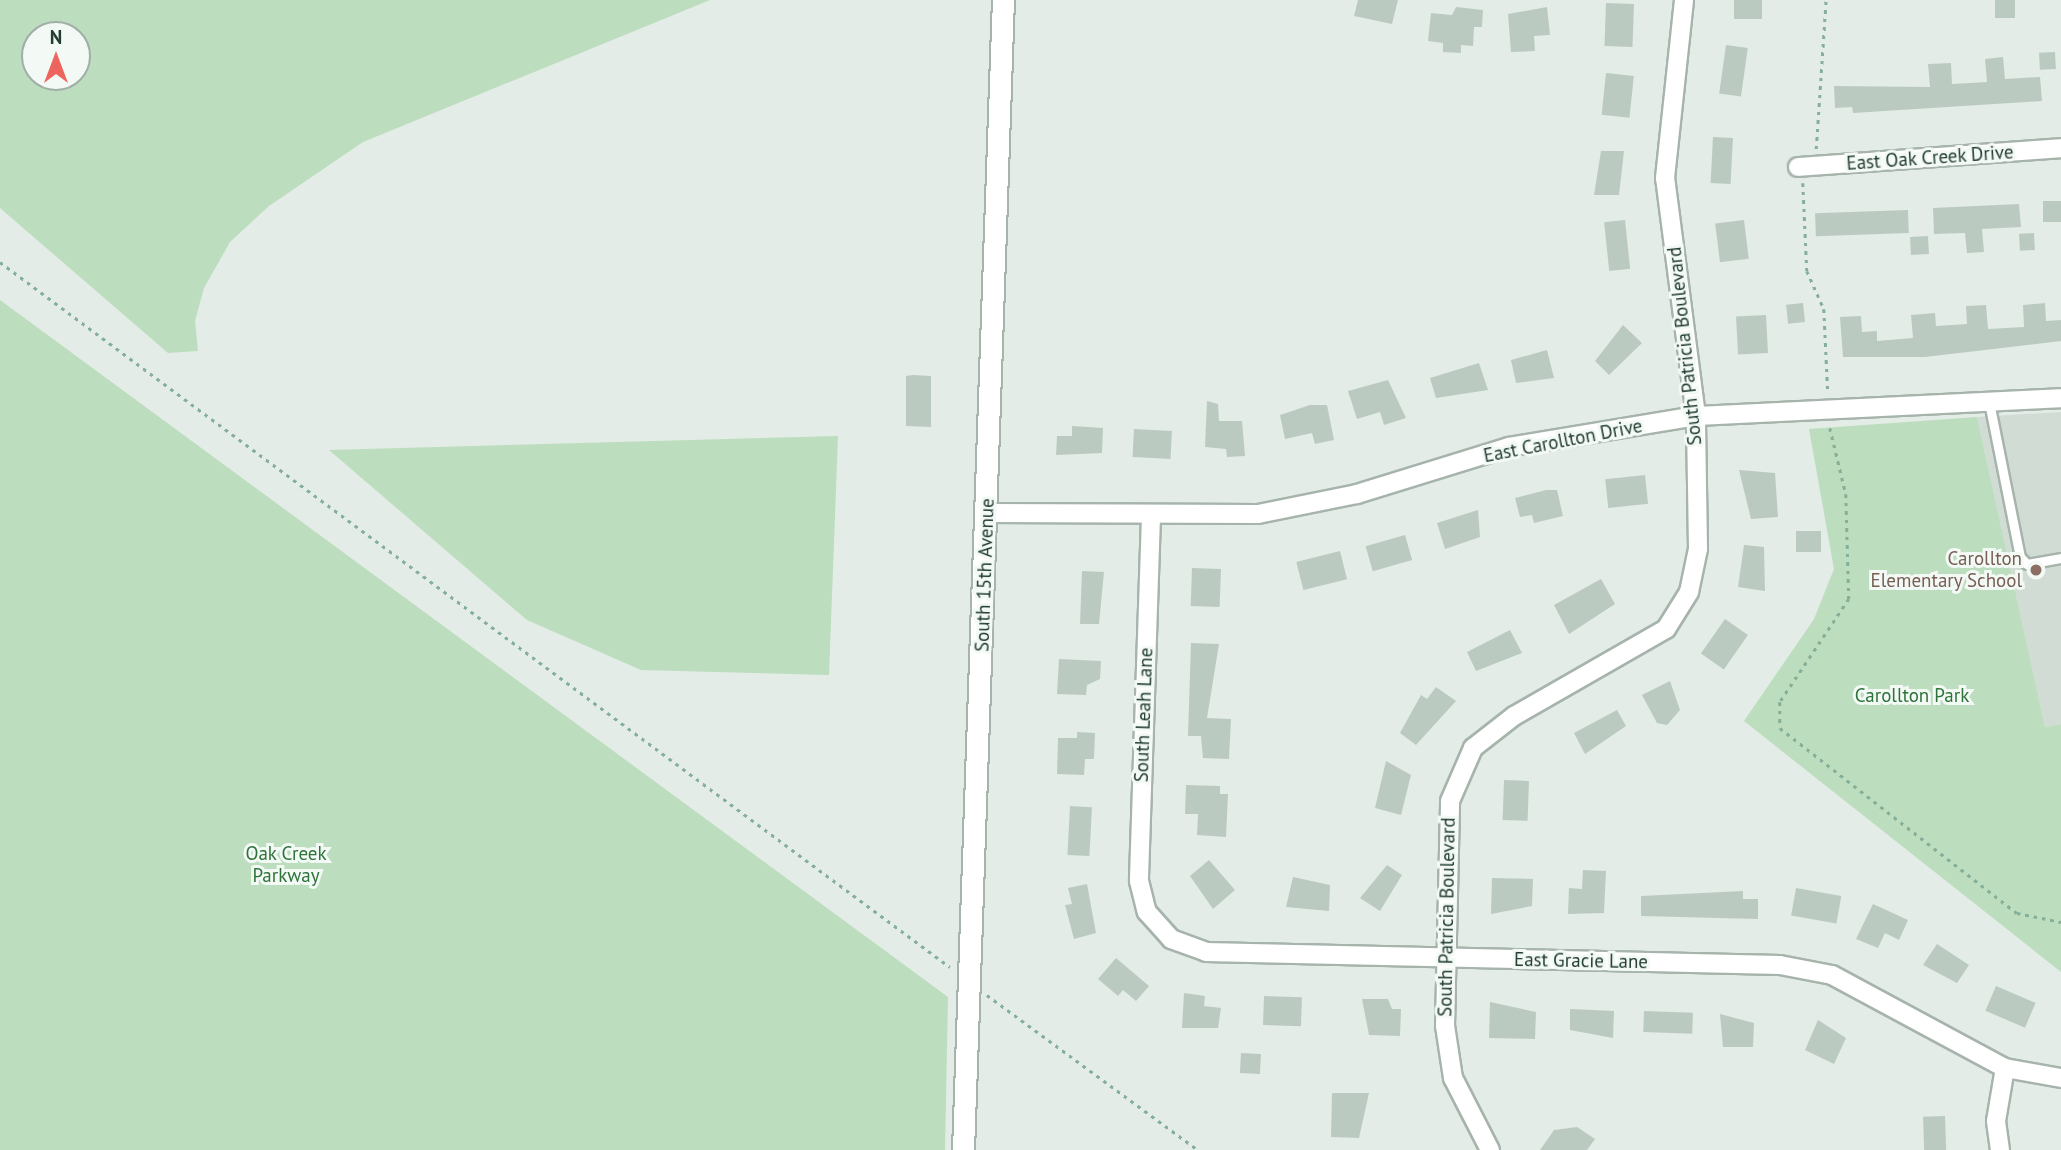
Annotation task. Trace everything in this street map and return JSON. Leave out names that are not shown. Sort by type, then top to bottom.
[{"type":"street","name":"South 15th Avenue","points":[[962,1150],[987,513],[1003,0]]},
{"type":"street","name":"South Patricia Boulevard","points":[[1490,1150],[1453,1078],[1445,958],[1450,801],[1473,748],[1514,716],[1666,629],[1689,592],[1698,549],[1696,416],[1665,178],[1684,0]]},
{"type":"street","name":"East Oak Creek Drive","points":[[1806,167],[2061,148]]},
{"type":"street","name":"East Carollton Drive","points":[[987,513],[1151,516],[1258,514],[1357,494],[1509,447],[1696,416],[2061,398]]},
{"type":"street","name":"South Leah Lane","points":[[1147,912],[1139,881],[1151,516]]},
{"type":"street","name":"East Gracie Lane","points":[[1147,912],[1171,939],[1206,952],[1780,965],[1832,975],[2005,1068],[2061,1078]]},
{"type":"street","points":[[2000,1150],[1996,1121],[2005,1068]]},
{"type":"lane","points":[[1989,402],[2020,557],[2027,564],[2061,558]]},
{"type":"path","points":[[1826,0],[1806,167],[1807,271],[1824,309],[1832,455],[1846,494],[1849,599],[1780,702],[1780,728],[2017,913],[2061,922]]},
{"type":"path","points":[[0,262],[959,973]]},
{"type":"path","points":[[979,989],[1198,1150]]},
{"type":"shaded area","name":"Carollton Elementary School","points":[[2061,412],[2061,724],[2045,727],[1977,417]]},
{"type":"green space","points":[[0,0],[710,0],[363,142],[269,206],[230,242],[204,288],[195,321],[198,351],[168,353],[0,208]]},
{"type":"green space","name":"Oak Creek Parkway","points":[[0,300],[948,997],[945,1150],[0,1150]]},
{"type":"green space","name":"Carollton Park","points":[[1977,417],[2045,727],[2061,724],[2061,972],[1744,721],[1814,619],[1834,569],[1809,429]]},
{"type":"green space","points":[[838,436],[829,675],[641,670],[527,620],[329,450]]},
{"type":"building","points":[[1358,0],[1398,0],[1392,24],[1354,16]]},
{"type":"building","points":[[1734,0],[1762,0],[1762,19],[1734,19]]},
{"type":"building","points":[[1995,0],[2015,0],[2015,18],[1995,18]]},
{"type":"building","points":[[1606,3],[1634,4],[1632,47],[1604,46]]},
{"type":"building","points":[[1456,7],[1483,10],[1482,27],[1474,27],[1473,46],[1461,45],[1461,53],[1443,52],[1443,43],[1428,41],[1431,13],[1452,15]]},
{"type":"building","points":[[1547,7],[1550,35],[1534,36],[1535,51],[1511,52],[1508,14]]},
{"type":"building","points":[[1726,45],[1748,48],[1741,97],[1719,94]]},
{"type":"building","points":[[2055,52],[2056,69],[2040,70],[2039,53]]},
{"type":"building","points":[[2003,57],[2005,79],[2040,77],[2042,101],[1853,113],[1852,107],[1835,108],[1834,86],[1930,87],[1928,64],[1951,63],[1952,84],[1987,82],[1985,59]]},
{"type":"building","points":[[1606,73],[1634,76],[1629,118],[1602,115]]},
{"type":"building","points":[[1713,137],[1733,138],[1731,184],[1711,183]]},
{"type":"building","points":[[1601,151],[1624,151],[1619,195],[1594,195]]},
{"type":"building","points":[[2043,201],[2061,201],[2061,222],[2043,222]]},
{"type":"building","points":[[2019,204],[2021,227],[1982,229],[1984,252],[1967,253],[1965,233],[1934,234],[1933,208]]},
{"type":"building","points":[[1908,210],[1909,233],[1816,236],[1815,213]]},
{"type":"building","points":[[1625,220],[1630,269],[1609,271],[1604,222]]},
{"type":"building","points":[[1744,220],[1749,259],[1720,262],[1715,224]]},
{"type":"building","points":[[2034,233],[2035,250],[2020,251],[2019,234]]},
{"type":"building","points":[[1928,236],[1929,254],[1911,255],[1910,237]]},
{"type":"building","points":[[1803,303],[1805,322],[1788,324],[1786,305]]},
{"type":"building","points":[[2045,303],[2046,321],[2061,320],[2061,341],[1925,357],[1843,357],[1840,317],[1861,316],[1862,332],[1877,331],[1877,341],[1913,338],[1911,315],[1935,313],[1936,326],[1967,324],[1966,306],[1986,305],[1988,329],[2024,327],[2023,305]]},
{"type":"building","points":[[1766,315],[1768,353],[1738,355],[1736,317]]},
{"type":"building","points":[[1623,325],[1642,343],[1609,375],[1595,361]]},
{"type":"building","points":[[1547,350],[1554,378],[1516,383],[1511,360]]},
{"type":"building","points":[[1479,363],[1488,390],[1436,398],[1430,378]]},
{"type":"building","points":[[906,376],[931,376],[931,427],[906,426]]},
{"type":"building","points":[[1388,380],[1406,418],[1384,425],[1380,412],[1357,419],[1348,391]]},
{"type":"building","points":[[1207,401],[1218,404],[1219,421],[1242,421],[1245,456],[1227,457],[1226,449],[1205,447]]},
{"type":"building","points":[[1310,405],[1327,405],[1334,440],[1315,444],[1312,433],[1285,439],[1280,415]]},
{"type":"building","points":[[1072,426],[1103,428],[1102,453],[1056,455],[1057,436],[1072,436]]},
{"type":"building","points":[[1134,429],[1172,431],[1170,459],[1133,457]]},
{"type":"building","points":[[1739,470],[1775,473],[1778,517],[1751,519]]},
{"type":"building","points":[[1645,475],[1648,504],[1608,508],[1605,479]]},
{"type":"building","points":[[1557,490],[1563,516],[1534,523],[1532,515],[1520,517],[1515,498]]},
{"type":"building","points":[[1478,510],[1480,537],[1445,549],[1437,523]]},
{"type":"building","points":[[1796,531],[1821,531],[1821,552],[1796,552]]},
{"type":"building","points":[[1405,535],[1412,560],[1373,571],[1366,546]]},
{"type":"building","points":[[1744,545],[1764,547],[1765,591],[1738,587]]},
{"type":"building","points":[[1340,551],[1347,579],[1303,590],[1296,562]]},
{"type":"building","points":[[1192,568],[1221,569],[1220,607],[1191,606]]},
{"type":"building","points":[[1082,571],[1104,572],[1099,624],[1080,624]]},
{"type":"building","points":[[1601,579],[1615,604],[1569,634],[1554,605]]},
{"type":"building","points":[[1725,619],[1748,635],[1724,669],[1701,653]]},
{"type":"building","points":[[1510,630],[1522,653],[1476,671],[1467,652]]},
{"type":"building","points":[[1191,643],[1219,644],[1207,718],[1231,719],[1229,759],[1203,758],[1201,736],[1188,736]]},
{"type":"building","points":[[1059,659],[1101,661],[1100,679],[1087,685],[1086,695],[1057,694]]},
{"type":"building","points":[[1670,681],[1680,710],[1667,725],[1657,723],[1642,695]]},
{"type":"building","points":[[1436,687],[1456,701],[1416,745],[1400,733],[1421,695],[1427,699]]},
{"type":"building","points":[[1617,710],[1626,726],[1585,754],[1574,733]]},
{"type":"building","points":[[1077,732],[1095,733],[1094,759],[1085,759],[1084,775],[1057,774],[1058,738],[1077,738]]},
{"type":"building","points":[[1386,761],[1411,775],[1401,815],[1375,808]]},
{"type":"building","points":[[1504,780],[1529,781],[1528,821],[1503,820]]},
{"type":"building","points":[[1186,785],[1220,786],[1220,794],[1228,794],[1226,837],[1197,835],[1198,814],[1185,814]]},
{"type":"building","points":[[1070,806],[1092,807],[1089,856],[1067,855]]},
{"type":"building","points":[[1209,860],[1235,890],[1213,909],[1190,876]]},
{"type":"building","points":[[1387,865],[1402,875],[1380,911],[1360,898]]},
{"type":"building","points":[[1583,870],[1606,871],[1604,913],[1568,914],[1569,888],[1582,889]]},
{"type":"building","points":[[1293,877],[1330,885],[1329,911],[1286,907]]},
{"type":"building","points":[[1492,878],[1533,879],[1532,906],[1491,914]]},
{"type":"building","points":[[1087,884],[1096,933],[1074,939],[1065,905],[1072,904],[1068,888]]},
{"type":"building","points":[[1796,888],[1841,896],[1836,924],[1791,916]]},
{"type":"building","points":[[1743,891],[1743,899],[1758,899],[1758,919],[1641,916],[1641,896]]},
{"type":"building","points":[[1873,904],[1908,920],[1899,940],[1885,933],[1878,948],[1856,939]]},
{"type":"building","points":[[1937,944],[1969,965],[1957,983],[1923,965]]},
{"type":"building","points":[[1116,958],[1149,986],[1136,1001],[1123,990],[1118,996],[1098,979]]},
{"type":"building","points":[[1996,986],[2036,1003],[2025,1028],[1985,1011]]},
{"type":"building","points":[[1184,993],[1205,996],[1204,1006],[1221,1008],[1218,1028],[1182,1028]]},
{"type":"building","points":[[1264,996],[1302,997],[1301,1026],[1263,1025]]},
{"type":"building","points":[[1362,999],[1388,999],[1392,1009],[1401,1009],[1400,1036],[1369,1035]]},
{"type":"building","points":[[1490,1002],[1536,1012],[1535,1039],[1489,1038]]},
{"type":"building","points":[[1570,1009],[1614,1011],[1613,1038],[1570,1030]]},
{"type":"building","points":[[1644,1011],[1693,1013],[1692,1034],[1643,1032]]},
{"type":"building","points":[[1720,1014],[1754,1023],[1753,1047],[1723,1047]]},
{"type":"building","points":[[1818,1020],[1846,1038],[1834,1064],[1805,1050]]},
{"type":"building","points":[[1241,1053],[1261,1054],[1260,1074],[1240,1073]]},
{"type":"building","points":[[1332,1093],[1369,1093],[1359,1138],[1331,1137]]},
{"type":"building","points":[[1945,1116],[1946,1150],[1924,1150],[1923,1117]]},
{"type":"building","points":[[1577,1127],[1595,1139],[1587,1150],[1540,1150],[1554,1130]]},
{"type":"place","name":"Carollton Elementary School","points":[[2036,570]]}]
